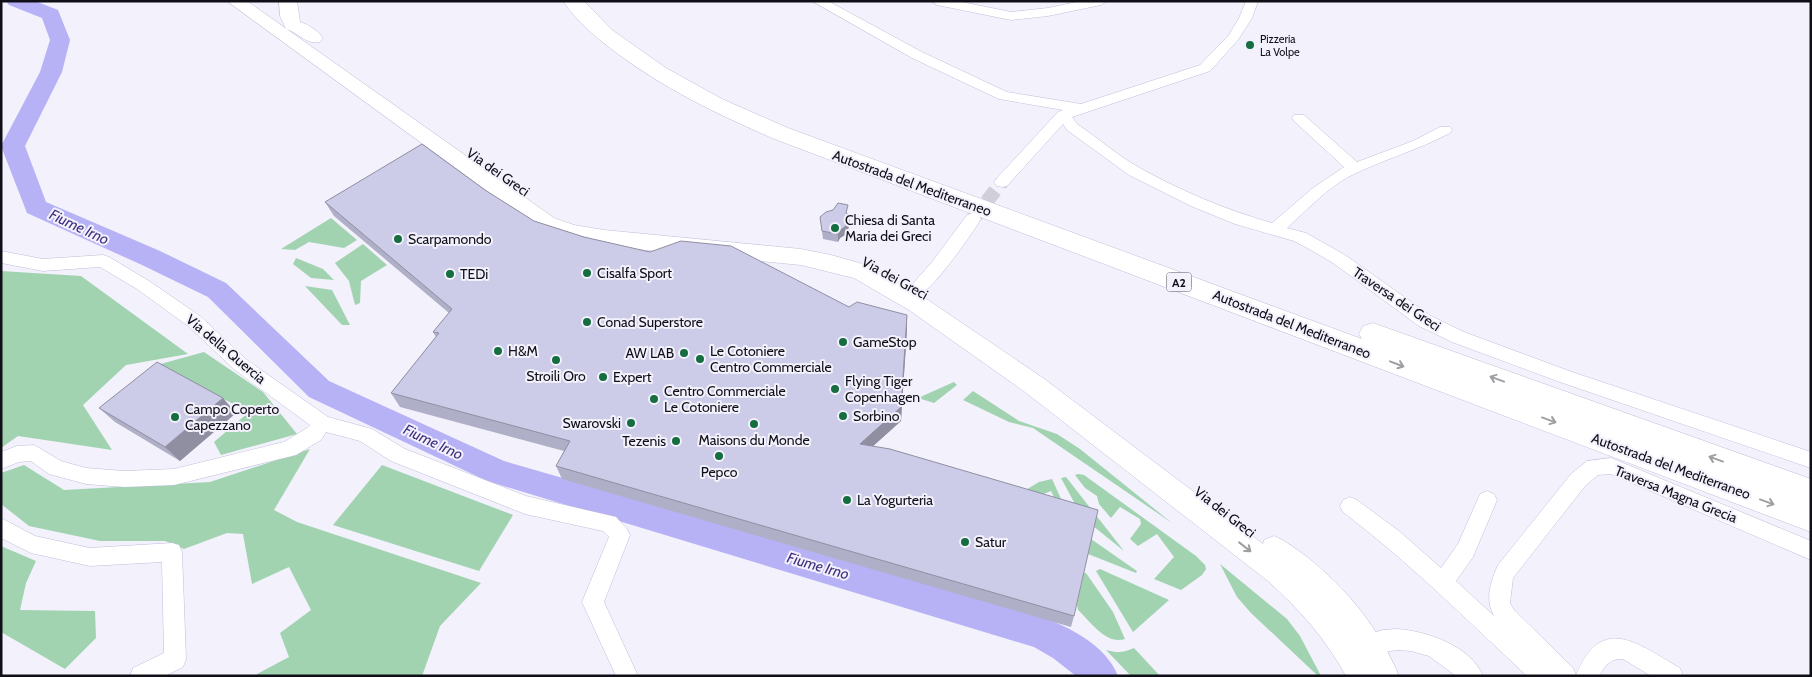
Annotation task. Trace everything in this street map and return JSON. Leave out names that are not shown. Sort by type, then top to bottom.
[{"type":"highway","name":"Autostrada del Mediterraneo","points":[[573,1],[605,34],[658,73],[714,104],[780,133],[880,172],[1811,518]]},
{"type":"highway","name":"Autostrada del Mediterraneo","points":[[594,1],[620,27],[672,64],[794,124],[1811,493]]},
{"type":"main road","points":[[236,1],[251,3],[262,1]]},
{"type":"main road","points":[[236,1],[291,31],[292,25],[288,1]]},
{"type":"main road","name":"Via dei Greci","points":[[291,31],[532,196],[578,222],[606,227],[828,250],[860,258],[917,288],[1061,387],[1309,576],[1346,614],[1367,644],[1384,676]]},
{"type":"main road","name":"Via dei Greci","points":[[291,31],[546,223],[571,232],[604,238],[816,260],[862,272],[889,287],[1034,385],[1278,572],[1301,592],[1330,622],[1362,676]]},
{"type":"street","points":[[818,1],[882,36],[1004,96],[1081,109]]},
{"type":"street","points":[[842,1],[882,36]]},
{"type":"street","points":[[937,1],[1011,16],[1048,12],[1101,1]]},
{"type":"street","points":[[1002,182],[1063,115],[1205,68],[1217,60],[1250,15],[1252,1]]},
{"type":"street","name":"Traversa dei Greci","points":[[1063,115],[1072,127],[1134,171],[1197,202],[1274,230],[1300,237],[1328,252],[1425,321],[1458,338],[1566,377],[1811,460]]},
{"type":"street","points":[[1299,118],[1355,169]]},
{"type":"street","points":[[1274,230],[1318,192],[1344,173],[1418,144],[1445,130]]},
{"type":"street","points":[[917,288],[938,266],[973,219]]},
{"type":"street","name":"Via della Quercia","points":[[1,257],[43,265],[103,261],[194,321],[242,365],[322,423]]},
{"type":"street","points":[[1,461],[16,454],[34,453],[56,468],[86,476],[124,479],[174,477],[289,449],[314,434],[322,423],[365,435],[398,455],[525,505],[609,523],[620,535],[594,602],[627,676]]},
{"type":"street","name":"Traversa Magna Grecia","points":[[1565,676],[1506,617],[1498,604],[1501,582],[1505,572],[1578,480],[1594,467],[1612,466],[1811,551]]},
{"type":"street","points":[[1442,584],[1466,550],[1487,500]]},
{"type":"street","points":[[1350,506],[1392,537],[1543,676]]},
{"type":"street","points":[[1,527],[30,544],[90,557],[172,552],[175,659],[141,676]]},
{"type":"street","points":[[1367,644],[1387,638],[1408,639],[1425,643],[1460,663],[1472,676]]},
{"type":"street","points":[[1586,676],[1603,652],[1610,648],[1618,647],[1630,651],[1672,676]]},
{"type":"green space","points":[[331,218],[357,240],[344,248],[309,242],[295,250],[281,249]]},
{"type":"green space","points":[[363,244],[387,265],[361,281],[360,303],[355,305],[349,281],[335,263]]},
{"type":"green space","points":[[296,258],[323,269],[334,280],[311,278],[293,264]]},
{"type":"green space","points":[[1,271],[81,276],[188,354],[126,365],[83,405],[112,450],[18,436],[1,448]]},
{"type":"green space","points":[[305,286],[332,290],[350,325],[342,325]]},
{"type":"green space","points":[[204,352],[263,392],[297,434],[221,455],[214,442],[249,412],[157,365]]},
{"type":"green space","points":[[954,382],[957,385],[934,403],[918,398]]},
{"type":"green space","points":[[973,391],[1019,421],[1057,434],[1080,449],[1172,523],[1033,428],[1009,422],[963,400]]},
{"type":"green space","points":[[310,449],[274,510],[297,522],[481,583],[440,626],[422,676],[257,676],[257,674],[289,657],[280,633],[311,610],[289,567],[252,584],[243,534],[227,533],[184,549],[165,541],[100,541],[29,526],[1,504],[1,473],[24,465],[64,490],[210,482]]},
{"type":"green space","points":[[382,465],[513,515],[479,571],[333,525]]},
{"type":"green space","points":[[1075,475],[1084,475],[1196,556],[1205,565],[1206,569],[1202,575],[1181,590],[1154,579],[1174,557],[1157,534],[1138,546],[1130,539],[1141,524],[1140,519],[1120,507],[1111,518],[1099,504],[1097,496],[1085,488]]},
{"type":"green space","points":[[1066,477],[1124,551],[1082,517],[1061,478]]},
{"type":"green space","points":[[1052,479],[1067,512],[1060,509],[1051,491],[1041,495],[1024,491],[1039,482]]},
{"type":"green space","points":[[1091,539],[1137,571],[1136,573],[1088,554]]},
{"type":"green space","points":[[1,546],[36,561],[26,583],[20,610],[95,611],[96,638],[65,669],[1,632]]},
{"type":"green space","points":[[1220,564],[1287,619],[1300,636],[1321,676],[1318,676],[1251,613],[1237,597]]},
{"type":"green space","points":[[1100,569],[1169,600],[1133,632],[1096,571]]},
{"type":"green space","points":[[1084,573],[1086,573],[1113,612],[1125,639],[1111,639],[1105,636],[1078,610],[1077,604]]},
{"type":"green space","points":[[1134,648],[1160,676],[1131,676],[1106,650],[1120,652]]},
{"type":"building","name":"Centro Commerciale Le Cotoniere","points":[[422,144],[485,190],[534,221],[584,237],[650,252],[681,241],[731,246],[849,307],[857,302],[907,315],[901,407],[860,444],[890,449],[1098,510],[1074,616],[556,466],[570,441],[391,393],[439,333],[433,332],[452,309],[325,202]]},
{"type":"building","name":"Chiesa di Santa Maria dei Greci","points":[[838,203],[848,205],[846,213],[849,217],[845,227],[838,234],[822,231],[820,217],[826,212],[833,210]]},
{"type":"building","name":"Campo Coperto Capezzano","points":[[157,362],[223,398],[165,447],[99,408]]},
{"type":"waterway","name":"Fiume Irno","points":[[16,1],[51,14],[60,40],[51,72],[13,146],[36,207],[151,258],[217,290],[319,389],[498,472],[1040,632],[1073,651],[1101,676]]},
{"type":"tunnel","points":[[973,219],[1002,182]]},
{"type":"place","name":"Pizzeria La Volpe","points":[[1250,45]]},
{"type":"place","name":"Chiesa di Santa Maria dei Greci","points":[[835,228]]},
{"type":"place","name":"Scarpamondo","points":[[398,239]]},
{"type":"place","name":"Cisalfa Sport","points":[[587,273]]},
{"type":"place","name":"TEDi","points":[[450,274]]},
{"type":"place","name":"Conad Superstore","points":[[587,322]]},
{"type":"place","name":"GameStop","points":[[843,342]]},
{"type":"place","name":"H&M","points":[[498,351]]},
{"type":"place","name":"AW LAB","points":[[684,353]]},
{"type":"place","name":"Le Cotoniere Centro Commerciale","points":[[700,359]]},
{"type":"place","name":"Stroili Oro","points":[[556,360]]},
{"type":"place","name":"Expert","points":[[603,377]]},
{"type":"place","name":"Flying Tiger Copenhagen","points":[[835,389]]},
{"type":"place","name":"Centro Commerciale Le Cotoniere","points":[[654,399]]},
{"type":"place","name":"Sorbino","points":[[843,416]]},
{"type":"place","name":"Campo Coperto Capezzano","points":[[175,417]]},
{"type":"place","name":"Swarovski","points":[[631,423]]},
{"type":"place","name":"Maisons du Monde","points":[[754,424]]},
{"type":"place","name":"Tezenis","points":[[676,441]]},
{"type":"place","name":"Pepco","points":[[719,456]]},
{"type":"place","name":"La Yogurteria","points":[[847,500]]},
{"type":"place","name":"Satur","points":[[965,542]]}]
